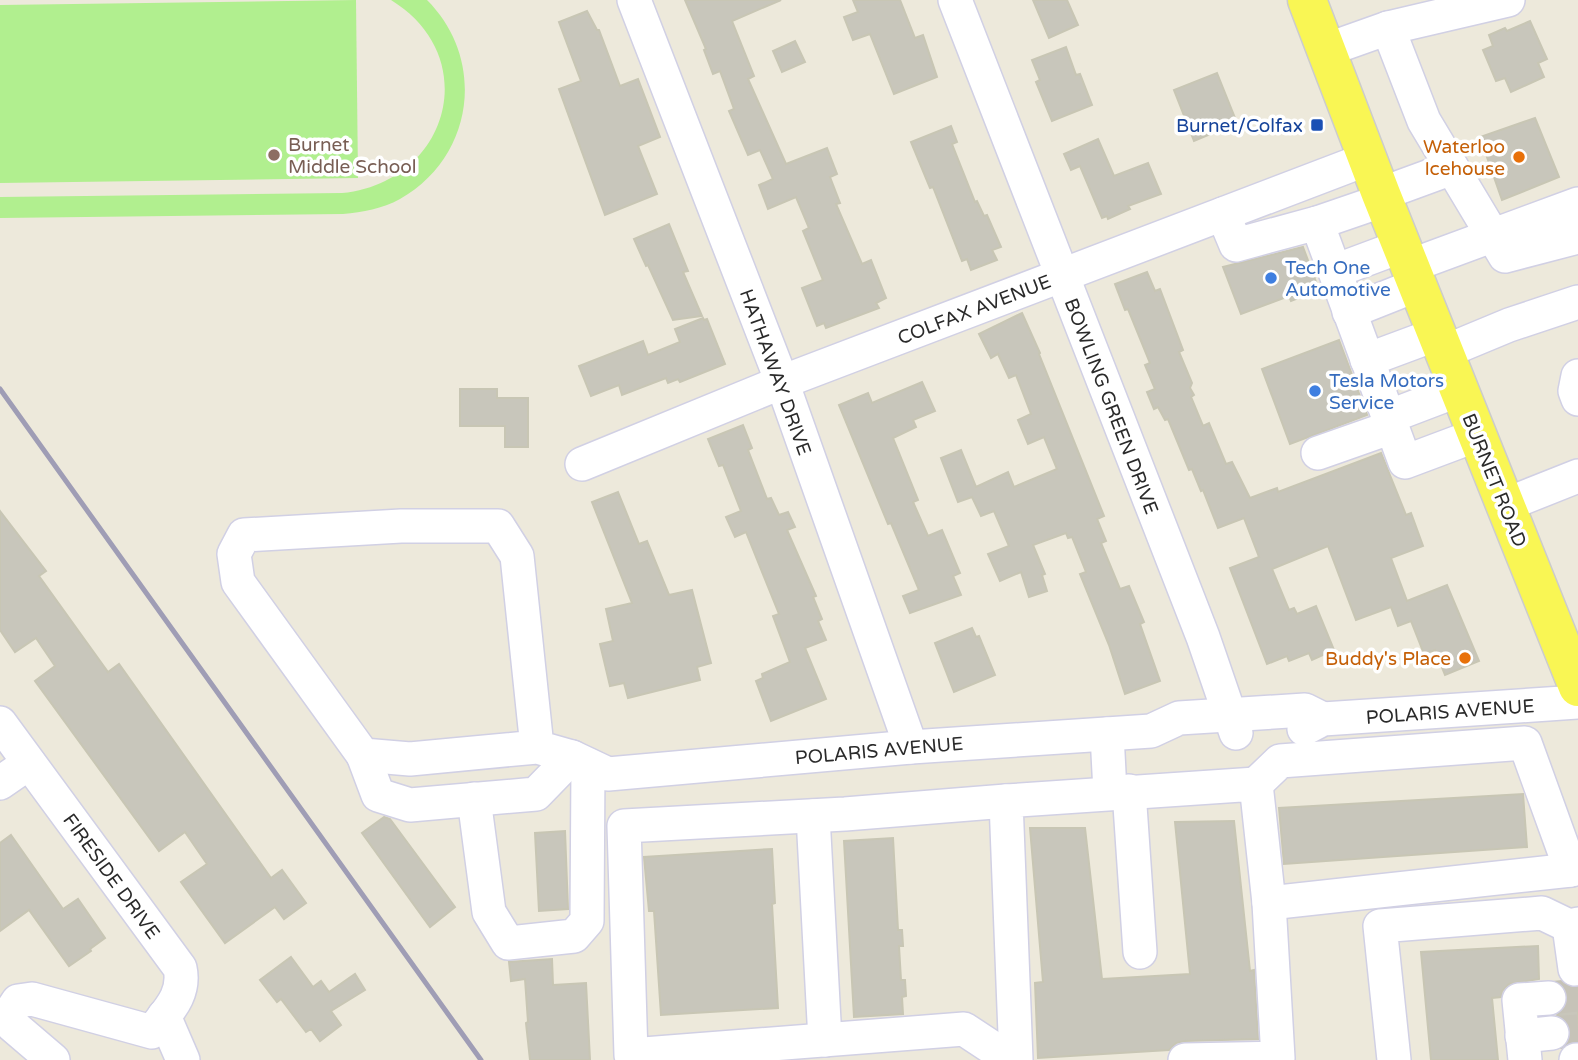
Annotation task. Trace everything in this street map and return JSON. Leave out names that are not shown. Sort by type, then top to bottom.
[{"type":"main road","name":"BURNET ROAD","points":[[1307,0],[1367,159],[1577,685]]},
{"type":"street","name":"HATHAWAY DRIVE","points":[[634,0],[782,382],[911,747]]},
{"type":"street","name":"BOWLING GREEN DRIVE","points":[[955,0],[1238,727]]},
{"type":"street","points":[[1326,51],[1388,28],[1508,0]]},
{"type":"street","points":[[1388,28],[1424,121],[1505,256],[1578,237]]},
{"type":"street","name":"COLFAX AVENUE","points":[[582,464],[782,382],[1367,159]]},
{"type":"street","points":[[1223,214],[1236,245],[1317,223],[1452,168]]},
{"type":"street","points":[[1349,312],[1410,266],[1578,204]]},
{"type":"street","points":[[1317,223],[1405,462],[1477,435]]},
{"type":"street","points":[[1335,271],[1410,266]]},
{"type":"street","points":[[1367,360],[1509,326],[1578,302]]},
{"type":"street","points":[[1578,376],[1575,391],[1578,399]]},
{"type":"street","points":[[1318,453],[1459,390]]},
{"type":"street","points":[[1505,505],[1578,476]]},
{"type":"street","points":[[537,747],[517,556],[498,526],[401,526],[244,535],[234,554],[238,582],[363,755],[377,795],[410,805],[536,794],[597,767]]},
{"type":"street","name":"POLARIS AVENUE","points":[[597,767],[1151,731],[1180,718],[1238,727],[1305,710],[1323,719],[1577,685]]},
{"type":"street","name":"FIRESIDE DRIVE","points":[[0,723],[180,968],[183,981],[180,993],[158,1024]]},
{"type":"street","points":[[1185,1060],[1278,1058],[1269,903],[1241,785],[1238,727]]},
{"type":"street","points":[[1107,734],[1119,792],[1140,952]]},
{"type":"street","points":[[624,826],[813,816],[1241,785],[1280,761],[1525,743],[1575,869],[1269,903]]},
{"type":"street","points":[[363,755],[410,759],[537,747],[597,767],[624,826],[631,1055],[964,1029],[1014,1060]]},
{"type":"street","points":[[0,783],[29,763]]},
{"type":"street","points":[[474,799],[489,912],[508,943],[574,936],[587,921],[597,767]]},
{"type":"street","points":[[1006,801],[1014,1060]]},
{"type":"street","points":[[813,816],[825,1040]]},
{"type":"street","points":[[1394,1060],[1380,926],[1542,913],[1574,925],[1575,969],[1578,968]]},
{"type":"street","points":[[53,1060],[12,1025],[10,1013],[18,1001],[32,999],[158,1024],[183,1060]]},
{"type":"green space","points":[[356,0],[358,178],[0,183],[0,5]]},
{"type":"green space","points":[[391,0],[427,0],[446,24],[458,50],[464,78],[464,106],[457,133],[444,159],[425,181],[400,199],[372,210],[343,214],[0,218],[0,197],[342,193],[379,184],[408,166],[429,142],[441,114],[445,83],[438,53],[420,24]]},
{"type":"building","points":[[685,0],[781,0],[732,21],[754,76],[748,79],[786,164],[827,148],[837,174],[830,177],[840,203],[836,204],[862,264],[871,260],[886,298],[876,303],[879,308],[826,328],[824,323],[817,326],[802,288],[823,280],[803,231],[809,228],[796,197],[768,209],[759,185],[773,179],[760,150],[748,155],[729,111],[734,109],[720,71],[713,74],[704,50],[706,49]]},
{"type":"building","points":[[853,0],[900,0],[915,38],[923,35],[937,77],[894,94],[870,34],[853,40],[844,17],[858,12]]},
{"type":"building","points":[[1033,0],[1067,0],[1078,25],[1049,38]]},
{"type":"building","points":[[587,11],[599,30],[620,86],[638,79],[660,137],[638,146],[657,194],[605,215],[559,89],[581,81],[559,22]]},
{"type":"building","points":[[1530,21],[1547,59],[1538,63],[1544,77],[1511,92],[1505,78],[1496,81],[1483,50],[1493,46],[1489,35]]},
{"type":"building","points":[[795,41],[805,62],[782,72],[773,51]]},
{"type":"building","points":[[1066,47],[1076,75],[1080,74],[1092,105],[1052,121],[1036,82],[1040,80],[1032,60]]},
{"type":"building","points":[[1217,73],[1237,123],[1194,141],[1174,90]]},
{"type":"building","name":"Waterloo Icehouse","points":[[1535,118],[1559,177],[1502,200],[1480,137]]},
{"type":"building","points":[[951,126],[957,142],[952,144],[975,202],[977,201],[984,216],[987,215],[1001,247],[992,250],[997,260],[971,270],[967,259],[962,261],[933,187],[930,188],[911,142]]},
{"type":"building","points":[[1098,139],[1114,176],[1148,163],[1161,194],[1128,206],[1130,209],[1108,219],[1107,216],[1102,218],[1080,166],[1071,170],[1064,154]]},
{"type":"building","points":[[669,224],[688,271],[683,272],[702,316],[673,320],[634,239]]},
{"type":"building","name":"Tech One Automotive","points":[[1303,247],[1319,290],[1291,301],[1289,296],[1241,314],[1223,267]]},
{"type":"building","points":[[1147,272],[1155,291],[1160,289],[1183,350],[1179,352],[1192,383],[1190,388],[1194,395],[1191,397],[1203,426],[1209,423],[1226,464],[1232,462],[1250,498],[1277,488],[1278,492],[1381,453],[1406,515],[1411,513],[1423,546],[1391,558],[1407,601],[1447,585],[1479,661],[1445,675],[1435,650],[1424,654],[1411,621],[1398,626],[1391,607],[1356,620],[1328,546],[1272,569],[1289,610],[1294,608],[1297,614],[1316,606],[1334,650],[1312,660],[1309,653],[1289,661],[1287,656],[1267,664],[1230,568],[1259,557],[1244,518],[1218,528],[1203,490],[1201,491],[1192,469],[1189,470],[1168,419],[1165,420],[1158,407],[1154,409],[1147,392],[1155,389],[1145,365],[1150,363],[1115,284]]},
{"type":"building","points":[[1022,313],[1104,516],[1097,519],[1106,541],[1101,543],[1120,589],[1129,586],[1144,622],[1140,624],[1160,681],[1125,694],[1109,645],[1080,574],[1086,572],[1072,537],[1068,538],[1066,533],[1033,545],[1045,574],[1042,575],[1047,591],[1029,597],[1021,572],[1000,581],[988,554],[1009,546],[994,511],[981,516],[972,497],[958,502],[941,458],[961,450],[976,487],[1008,472],[1014,487],[1057,469],[1044,437],[1028,444],[1018,420],[1031,414],[1016,375],[1009,378],[998,354],[991,358],[979,334]]},
{"type":"building","points":[[703,318],[707,319],[725,364],[680,382],[678,379],[668,383],[666,378],[622,395],[619,385],[591,396],[579,366],[643,341],[648,355],[680,342],[675,329]]},
{"type":"building","name":"Tesla Motors Service","points":[[1339,340],[1367,415],[1290,444],[1262,369]]},
{"type":"building","points":[[922,382],[935,411],[913,420],[916,427],[893,438],[918,500],[913,502],[928,536],[942,530],[960,573],[953,576],[961,595],[910,613],[903,596],[919,590],[891,523],[888,524],[839,405],[868,393],[872,403]]},
{"type":"building","points":[[460,389],[497,389],[497,398],[528,398],[528,447],[505,447],[505,426],[460,426]]},
{"type":"building","points":[[743,425],[752,448],[748,450],[767,499],[771,498],[779,515],[788,512],[795,527],[787,530],[816,596],[813,597],[822,619],[818,621],[826,640],[805,648],[826,699],[771,721],[756,681],[763,678],[762,674],[790,662],[773,616],[779,614],[746,532],[735,537],[726,517],[741,511],[723,465],[719,466],[708,439]]},
{"type":"building","points":[[618,492],[639,544],[647,541],[669,595],[692,590],[711,663],[697,667],[700,680],[628,698],[624,683],[610,686],[600,644],[613,641],[606,609],[632,603],[592,502]]},
{"type":"building","points":[[0,511],[46,571],[39,576],[108,672],[119,664],[271,878],[282,870],[306,903],[284,919],[275,907],[225,943],[181,882],[207,864],[185,832],[159,851],[35,681],[55,666],[36,638],[15,652],[0,630]]},
{"type":"building","points":[[972,628],[976,637],[979,636],[995,675],[954,692],[935,643]]},
{"type":"building","points":[[1523,794],[1527,847],[1284,864],[1279,808]]},
{"type":"building","points":[[384,817],[390,819],[455,907],[430,927],[362,833]]},
{"type":"building","points":[[1234,821],[1250,971],[1254,970],[1258,1039],[1185,1041],[1176,1043],[1169,1050],[1038,1058],[1035,983],[1043,982],[1030,828],[1085,828],[1102,979],[1190,974],[1175,822]]},
{"type":"building","points":[[565,831],[568,909],[539,911],[535,833]]},
{"type":"building","points":[[11,835],[63,909],[78,899],[105,938],[69,966],[29,910],[0,931],[0,843]]},
{"type":"building","points":[[893,838],[898,930],[902,930],[903,946],[899,946],[901,980],[905,980],[906,996],[902,997],[903,1014],[854,1017],[844,841]]},
{"type":"building","points":[[772,849],[778,1008],[661,1015],[654,911],[649,911],[644,857]]},
{"type":"building","points":[[1538,946],[1539,979],[1509,984],[1502,991],[1501,997],[1492,998],[1498,1060],[1431,1060],[1421,952]]},
{"type":"building","points":[[291,957],[313,987],[321,981],[329,992],[355,974],[365,990],[331,1011],[341,1025],[320,1041],[311,1029],[306,1032],[281,999],[277,1002],[260,980]]},
{"type":"building","points":[[552,959],[553,985],[586,983],[590,1060],[530,1060],[525,979],[511,981],[509,962]]},
{"type":"building","points":[[1565,987],[1578,987],[1578,1041],[1568,1043],[1571,1032],[1568,1022],[1557,1015],[1566,1006],[1568,996]]},
{"type":"tunnel","points":[[1549,998],[1578,995]]},
{"type":"tunnel","points":[[1552,1033],[1578,1031]]},
{"type":"railway","points":[[0,389],[481,1060]]},
{"type":"place","name":"Burnet/Colfax","points":[[1317,125]]},
{"type":"place","name":"Burnet Middle School","points":[[274,155]]},
{"type":"place","name":"Waterloo Icehouse","points":[[1519,157]]},
{"type":"place","name":"Tech One Automotive","points":[[1271,278]]},
{"type":"place","name":"Tesla Motors Service","points":[[1315,391]]},
{"type":"place","name":"Buddy's Place","points":[[1465,658]]}]
